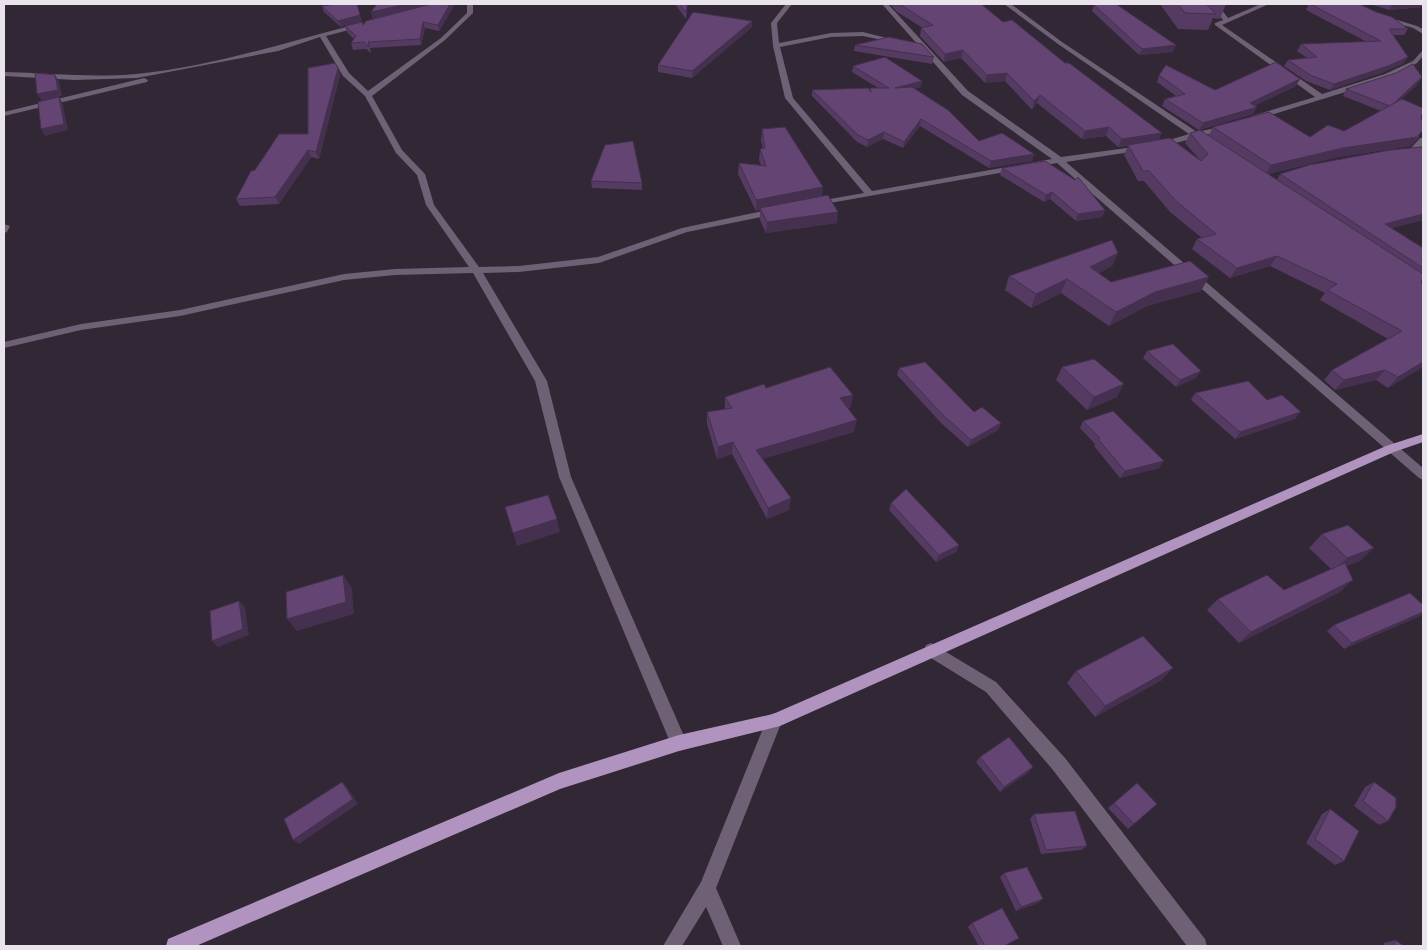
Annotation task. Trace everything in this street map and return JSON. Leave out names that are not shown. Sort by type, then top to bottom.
[{"type":"main road","points":[[175,946],[559,781],[679,743],[774,721],[931,650],[1390,449],[1423,438]]},
{"type":"street","points":[[368,95],[442,39],[470,13],[470,4]]},
{"type":"street","points":[[789,4],[774,23],[776,46],[789,98],[869,193]]},
{"type":"street","points":[[885,4],[965,93],[1059,160],[1390,449],[1423,475]]},
{"type":"street","points":[[1007,4],[1060,44],[1201,139]]},
{"type":"street","points":[[1214,4],[1227,20]]},
{"type":"street","points":[[1266,4],[1217,24],[1322,98]]},
{"type":"street","points":[[1375,15],[1415,27],[1423,32]]},
{"type":"street","points":[[4,74],[76,78],[137,76],[278,49],[322,35],[368,24]]},
{"type":"street","points":[[776,46],[831,35],[863,34],[922,47]]},
{"type":"street","points":[[322,35],[346,74],[368,95],[399,151],[421,174],[430,205],[476,270],[541,381],[565,477],[679,743]]},
{"type":"street","points":[[802,206],[1059,160],[1201,139],[1243,122],[1388,76],[1415,62],[1423,52]]},
{"type":"street","points":[[4,114],[122,87],[180,69]]},
{"type":"street","points":[[1393,152],[1414,150],[1423,140]]},
{"type":"street","points":[[4,345],[81,328],[180,313],[344,277],[395,272],[520,268],[599,260],[685,230],[783,210]]},
{"type":"street","points":[[931,650],[991,687],[1059,764],[1198,946]]},
{"type":"street","points":[[672,946],[707,888],[774,721]]},
{"type":"street","points":[[707,888],[732,946]]},
{"type":"building","points":[[357,4],[360,15],[338,21],[322,6]]},
{"type":"building","points":[[377,4],[407,4],[371,12]]},
{"type":"building","points":[[431,4],[450,4],[438,25],[423,22],[420,39],[368,42],[369,47],[364,42],[351,43],[356,36],[345,26],[362,22],[363,25],[366,21]]},
{"type":"building","points":[[680,4],[687,4],[686,13]]},
{"type":"building","points":[[899,4],[981,4],[1003,22],[1012,20],[1065,63],[1069,63],[1162,133],[1122,139],[1109,127],[1085,131],[1040,95],[1034,101],[1007,73],[987,75],[963,50],[945,54],[921,28],[933,25]]},
{"type":"building","points":[[1116,4],[1176,45],[1142,49],[1094,5]]},
{"type":"building","points":[[1178,4],[1206,4],[1216,14],[1185,13]]},
{"type":"building","points":[[1310,4],[1359,4],[1392,17],[1408,29],[1389,29],[1408,57],[1388,66],[1334,84],[1310,75],[1288,60],[1317,57],[1301,44],[1381,41]]},
{"type":"building","points":[[693,12],[752,21],[692,71],[658,65]]},
{"type":"building","points":[[889,37],[922,44],[934,57],[855,45]]},
{"type":"building","points":[[885,57],[922,81],[895,88],[912,87],[948,110],[979,141],[1002,133],[1034,154],[991,161],[921,119],[904,142],[884,132],[868,140],[858,135],[812,90],[868,88],[871,92],[870,88],[889,88],[853,66]]},
{"type":"building","points":[[1276,62],[1300,79],[1250,103],[1257,107],[1203,123],[1165,99],[1185,94],[1159,75],[1166,65],[1215,90]]},
{"type":"building","points":[[335,63],[338,68],[316,152],[308,150],[275,197],[236,199],[251,171],[255,170],[279,134],[308,134],[308,68]]},
{"type":"building","points":[[1413,64],[1422,77],[1390,106],[1346,89],[1396,73]]},
{"type":"building","points":[[35,73],[55,75],[58,90],[37,94]]},
{"type":"building","points":[[59,97],[64,124],[41,129],[38,102]]},
{"type":"building","points":[[1402,99],[1423,108],[1421,117],[1423,130],[1417,137],[1343,148],[1271,165],[1213,127],[1269,112],[1310,137],[1328,125],[1344,131]]},
{"type":"building","points":[[785,127],[823,187],[756,200],[739,163],[766,166],[760,149],[765,148],[762,129]]},
{"type":"building","points":[[1200,130],[1423,274],[1421,283],[1423,284],[1423,362],[1398,377],[1385,370],[1344,380],[1332,370],[1402,331],[1327,290],[1337,284],[1277,256],[1237,268],[1197,239],[1216,234],[1176,201],[1149,171],[1143,171],[1128,145],[1170,138],[1201,161],[1208,154],[1190,133]]},
{"type":"building","points":[[633,141],[642,183],[591,181],[605,145]]},
{"type":"building","points":[[1423,146],[1423,214],[1385,224],[1423,248],[1423,268],[1280,174],[1309,165]]},
{"type":"building","points":[[1045,161],[1075,180],[1078,177],[1105,210],[1078,214],[1052,192],[1046,195],[1002,168]]},
{"type":"building","points":[[828,195],[838,212],[767,222],[760,208]]},
{"type":"building","points":[[1112,240],[1118,253],[1090,267],[1111,282],[1190,261],[1209,277],[1155,292],[1116,312],[1067,279],[1036,294],[1009,276]]},
{"type":"building","points":[[1173,344],[1201,371],[1180,380],[1147,351]]},
{"type":"building","points":[[1094,359],[1124,384],[1094,397],[1062,367]]},
{"type":"building","points":[[925,362],[974,412],[982,407],[1001,423],[971,440],[943,415],[899,368]]},
{"type":"building","points":[[830,367],[853,395],[840,398],[857,420],[756,450],[791,498],[768,508],[733,442],[718,447],[707,412],[732,408],[725,397],[764,384],[766,388]]},
{"type":"building","points":[[1248,381],[1267,400],[1282,395],[1301,412],[1240,432],[1195,393]]},
{"type":"building","points":[[1113,411],[1164,461],[1125,471],[1098,439],[1100,438],[1083,421]]},
{"type":"building","points":[[906,489],[959,545],[939,555],[891,503]]},
{"type":"building","points":[[548,495],[557,519],[513,533],[505,507]]},
{"type":"building","points":[[1348,525],[1374,548],[1347,558],[1322,534]]},
{"type":"building","points":[[1345,563],[1353,580],[1251,632],[1218,599],[1267,575],[1284,590]]},
{"type":"building","points":[[343,575],[346,602],[287,619],[286,592]]},
{"type":"building","points":[[1410,593],[1423,605],[1423,612],[1352,643],[1334,625]]},
{"type":"building","points":[[239,601],[243,629],[212,641],[210,611]]},
{"type":"building","points":[[1143,636],[1173,668],[1105,706],[1076,671]]},
{"type":"building","points":[[1009,737],[1033,767],[1004,787],[980,757]]},
{"type":"building","points":[[342,782],[353,799],[293,840],[284,819]]},
{"type":"building","points":[[1374,782],[1396,798],[1396,807],[1388,821],[1363,801]]},
{"type":"building","points":[[1137,783],[1157,804],[1134,824],[1114,803]]},
{"type":"building","points":[[1330,809],[1359,831],[1344,861],[1315,839]]},
{"type":"building","points":[[1075,811],[1087,846],[1046,850],[1034,814]]},
{"type":"building","points":[[1027,867],[1043,899],[1021,907],[1004,873]]},
{"type":"building","points":[[1002,908],[1019,938],[1004,946],[985,946],[972,923]]},
{"type":"building","points":[[1395,940],[1404,946],[1394,946]]}]
